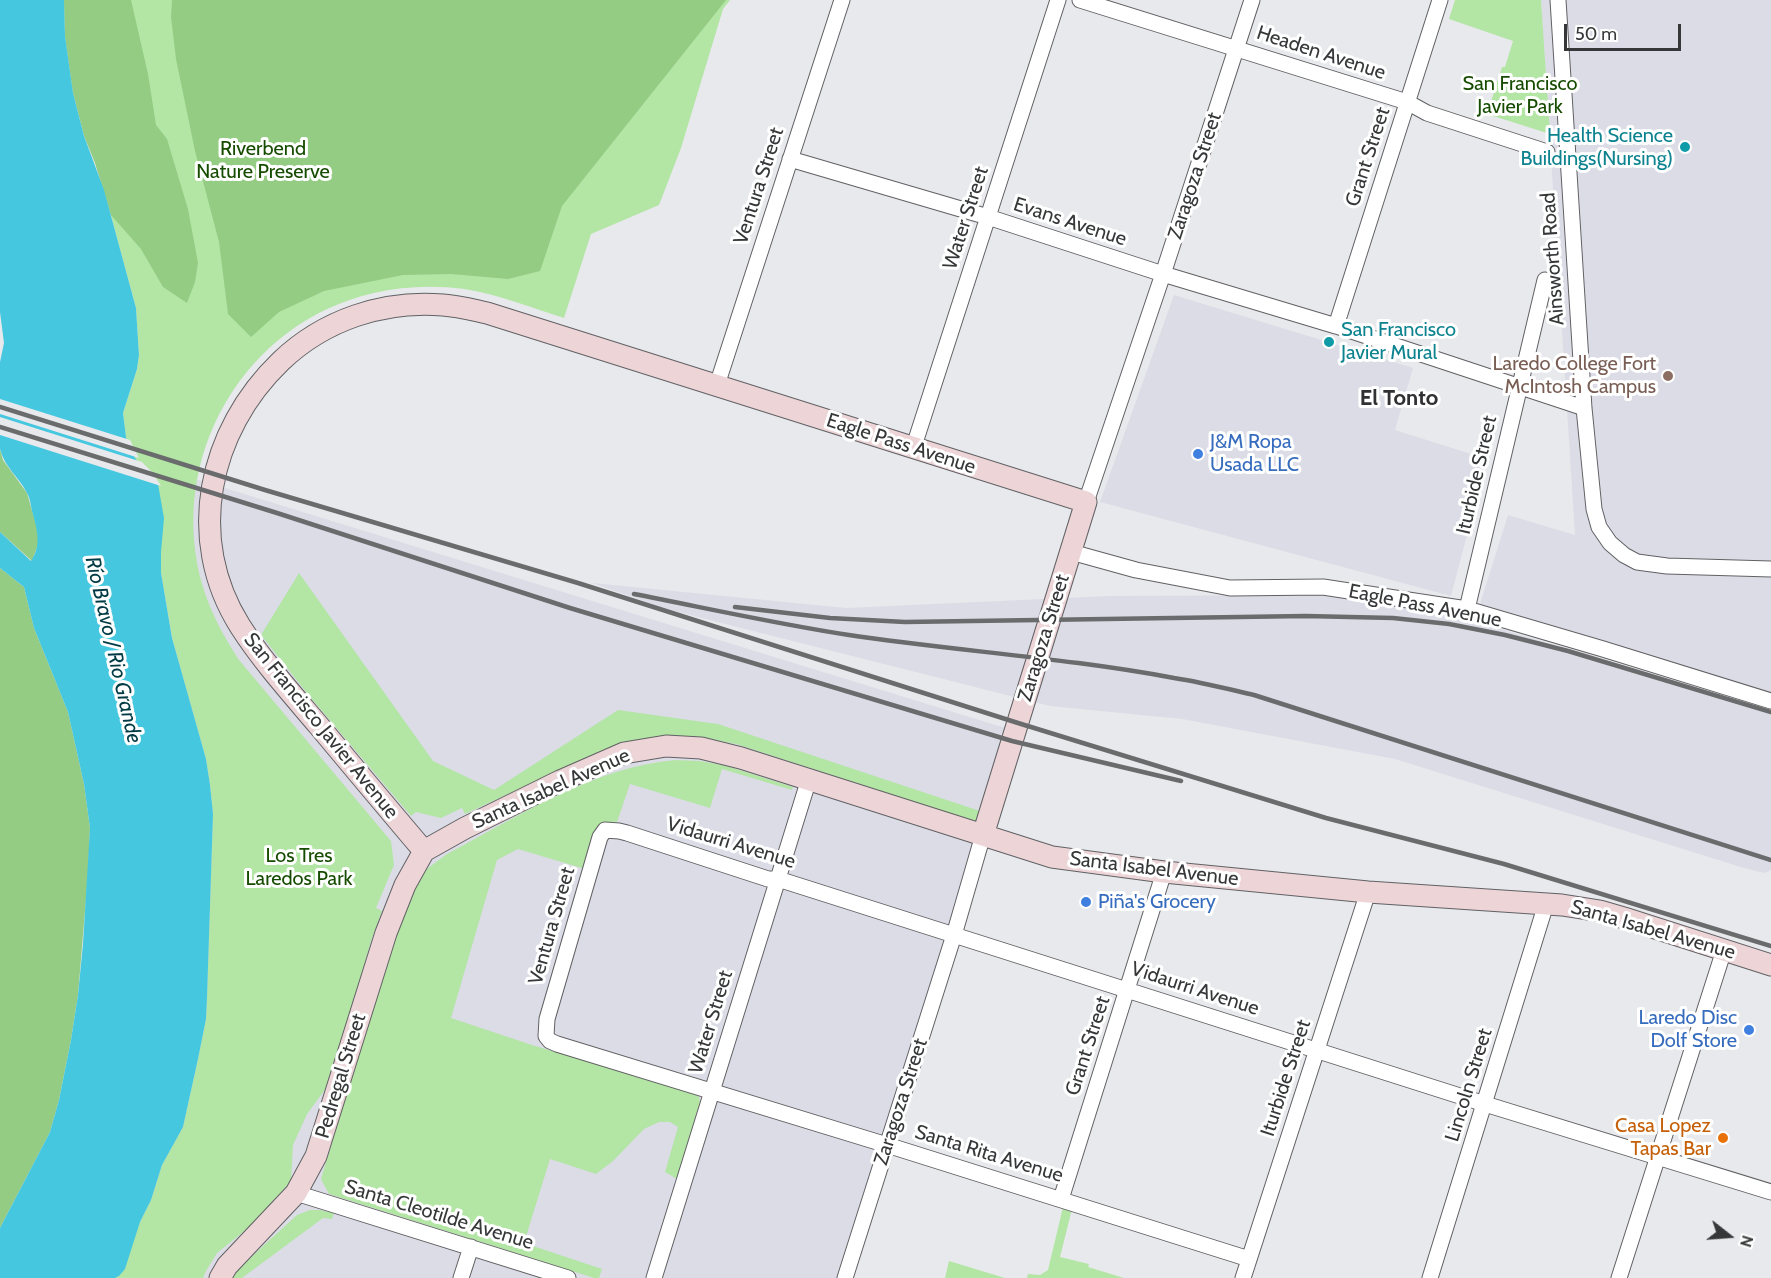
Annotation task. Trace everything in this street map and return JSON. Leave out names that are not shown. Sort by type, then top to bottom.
[{"type":"main road","name":"San Francisco Javier Avenue","points":[[424,851],[266,663],[240,626],[225,596],[213,562],[209,529],[211,495],[220,455],[239,413],[266,376],[286,356],[318,332],[359,313],[398,305],[442,305],[487,313],[717,385]]},
{"type":"main road","name":"Eagle Pass Avenue","points":[[717,385],[1086,502]]},
{"type":"main road","name":"Zaragoza Street","points":[[983,835],[1086,502]]},
{"type":"main road","name":"Santa Isabel Avenue","points":[[424,851],[475,822],[624,753],[666,746],[701,748],[809,779],[1052,857],[1164,872],[1368,892],[1579,907],[1771,965]]},
{"type":"main road","name":"Pedregal Street","points":[[220,1278],[227,1266],[296,1193],[316,1156],[386,933],[405,885],[424,851]]},
{"type":"street","name":"Ventura Street","points":[[717,385],[842,0]]},
{"type":"street","name":"Water Street","points":[[914,449],[1058,0]]},
{"type":"street","name":"Headen Avenue","points":[[1080,0],[1407,102],[1427,113],[1547,152]]},
{"type":"street","name":"Zaragoza Street","points":[[1086,502],[1252,0]]},
{"type":"street","name":"Grant Street","points":[[1336,326],[1440,0]]},
{"type":"street","name":"Ainsworth Road","points":[[1558,0],[1584,408],[1594,509],[1599,527],[1610,543],[1637,562],[1651,565],[1771,569]]},
{"type":"street","name":"Evans Avenue","points":[[790,159],[1336,326],[1584,408]]},
{"type":"street","name":"Iturbide Street","points":[[1467,609],[1545,280]]},
{"type":"street","name":"Eagle Pass Avenue","points":[[1071,552],[1136,570],[1230,588],[1323,587],[1467,609],[1771,701]]},
{"type":"street","name":"Water Street","points":[[654,1278],[809,779]]},
{"type":"street","name":"Ventura Street","points":[[546,1036],[547,1018],[594,856],[600,837],[605,830]]},
{"type":"street","name":"Vidaurri Avenue","points":[[605,830],[627,833],[768,879],[778,879],[1485,1104],[1771,1192]]},
{"type":"street","name":"Zaragoza Street","points":[[845,1278],[954,935],[983,835]]},
{"type":"street","name":"Grant Street","points":[[1061,1199],[1164,872]]},
{"type":"street","name":"Iturbide Street","points":[[1243,1278],[1368,892]]},
{"type":"street","name":"Lincoln Street","points":[[1430,1278],[1546,904]]},
{"type":"street","points":[[1619,1278],[1724,950]]},
{"type":"street","name":"Santa Rita Avenue","points":[[546,1036],[556,1044],[887,1144],[1249,1260]]},
{"type":"street","name":"Santa Cleotilde Avenue","points":[[296,1193],[568,1278]]},
{"type":"street","points":[[461,1278],[471,1247]]},
{"type":"shaded area","name":"Laredo College Fort McIntosh Campus","points":[[1541,0],[1771,0],[1771,695],[1480,604],[1508,515],[1575,535]]},
{"type":"shaded area","points":[[1174,295],[1413,368],[1395,430],[1487,459],[1451,596],[1100,502]]},
{"type":"shaded area","points":[[137,461],[1015,731],[845,1278],[115,1278],[189,1102],[206,1019],[206,759],[177,658]]},
{"type":"shaded area","points":[[592,583],[846,608],[1109,596],[1321,595],[1429,607],[1771,711],[1771,870],[1764,873],[1744,868],[1395,759],[1182,719],[1050,706],[670,610]]},
{"type":"green space","name":"Riverbend Nature Preserve","points":[[64,0],[730,0],[723,9],[681,148],[659,205],[591,234],[564,318],[489,294],[442,287],[419,287],[374,293],[328,309],[287,333],[253,365],[226,403],[206,445],[195,491],[194,539],[203,587],[214,615],[239,660],[391,841],[394,865],[376,908],[382,911],[327,1087],[307,1114],[293,1145],[291,1180],[267,1213],[217,1253],[203,1278],[115,1278],[119,1276],[151,1200],[162,1165],[183,1127],[198,1059],[206,1019],[213,814],[206,759],[172,638],[161,573],[161,552],[137,461],[129,448],[126,437],[123,413],[139,355],[136,308],[104,190],[73,93],[65,36]]},
{"type":"green space","points":[[64,0],[131,0],[148,74],[156,125],[167,139],[188,209],[198,263],[195,282],[187,303],[163,287],[141,249],[111,215],[84,136],[73,93],[65,36]]},
{"type":"green space","name":"Riverbend Nature Preserve","points":[[172,0],[726,0],[562,206],[540,271],[508,279],[451,274],[403,275],[324,291],[279,312],[251,337],[228,314],[219,242],[195,151],[176,59],[171,17]]},
{"type":"green space","name":"San Francisco Javier Park","points":[[1455,0],[1541,0],[1550,134],[1487,114],[1513,41],[1449,19]]},
{"type":"green space","points":[[0,449],[3,460],[27,493],[37,528],[39,542],[32,561],[0,532]]},
{"type":"green space","points":[[0,568],[24,587],[34,628],[68,712],[84,784],[90,828],[78,995],[59,1100],[50,1132],[0,1228]]},
{"type":"green space","points":[[299,573],[433,761],[494,790],[618,710],[718,724],[980,811],[977,822],[736,744],[699,737],[660,736],[606,749],[465,814],[462,808],[441,818],[416,812],[411,816],[310,697],[261,635]]},
{"type":"green space","points":[[676,760],[700,761],[727,766],[793,787],[792,790],[722,769],[710,808],[630,784],[617,822],[602,825],[593,836],[585,869],[518,849],[497,860],[451,1018],[699,1097],[700,1102],[677,1179],[665,1172],[678,1127],[670,1122],[659,1122],[644,1129],[613,1161],[596,1174],[550,1159],[524,1243],[602,1269],[599,1278],[329,1194],[321,1179],[396,927],[416,882],[428,868],[447,854],[557,795],[615,772],[645,764]]},
{"type":"green space","points":[[1063,1207],[1072,1209],[1060,1257],[1089,1264],[1088,1267],[1124,1278],[1027,1278],[1028,1274],[1040,1275],[1048,1270]]},
{"type":"green space","points":[[310,1210],[334,1213],[332,1219],[323,1218],[242,1278],[233,1278],[238,1270],[297,1215]]},
{"type":"green space","points":[[949,1261],[1005,1278],[945,1278]]},
{"type":"water","name":"Río Bravo / Rio Grande","points":[[0,0],[64,0],[65,36],[73,93],[84,136],[104,190],[136,308],[139,355],[123,413],[126,437],[129,448],[137,461],[158,484],[164,518],[161,573],[172,638],[206,759],[213,814],[206,1019],[198,1059],[183,1127],[162,1165],[125,1269],[115,1278],[0,1278],[0,1228],[50,1132],[71,1040],[83,944],[90,828],[84,784],[68,712],[34,628],[24,587],[0,568],[0,532],[31,561],[38,537],[28,495],[5,462],[0,449],[0,362],[4,343],[0,312]]},
{"type":"pier","points":[[0,399],[130,440],[139,458],[0,414]]},
{"type":"pier","points":[[0,417],[142,462],[161,486],[0,435]]},
{"type":"railway","points":[[0,407],[265,490],[578,583],[1326,818],[1504,864],[1771,946]]},
{"type":"railway","points":[[0,427],[277,513],[570,608],[1012,741],[1181,781]]},
{"type":"railway","points":[[634,594],[849,635],[1134,671],[1254,695],[1771,860]]},
{"type":"railway","points":[[735,607],[830,618],[905,622],[1306,616],[1393,618],[1449,624],[1505,635],[1568,651],[1771,712]]},
{"type":"place","name":"Health Science Buildings(Nursing)","points":[[1685,147]]},
{"type":"place","name":"San Francisco Javier Mural","points":[[1329,342]]},
{"type":"place","name":"Laredo College Fort McIntosh Campus","points":[[1668,376]]},
{"type":"place","name":"J&M Ropa Usada LLC","points":[[1198,454]]},
{"type":"place","name":"Piña's Grocery","points":[[1086,902]]},
{"type":"place","name":"Laredo Disc Dolf Store","points":[[1749,1030]]},
{"type":"place","name":"Casa Lopez Tapas Bar","points":[[1723,1138]]},
{"type":"district","name":"El Tonto","points":[[1399,399]]},
{"type":"park label","name":"Los Tres Laredos Park","points":[[299,868]]}]
